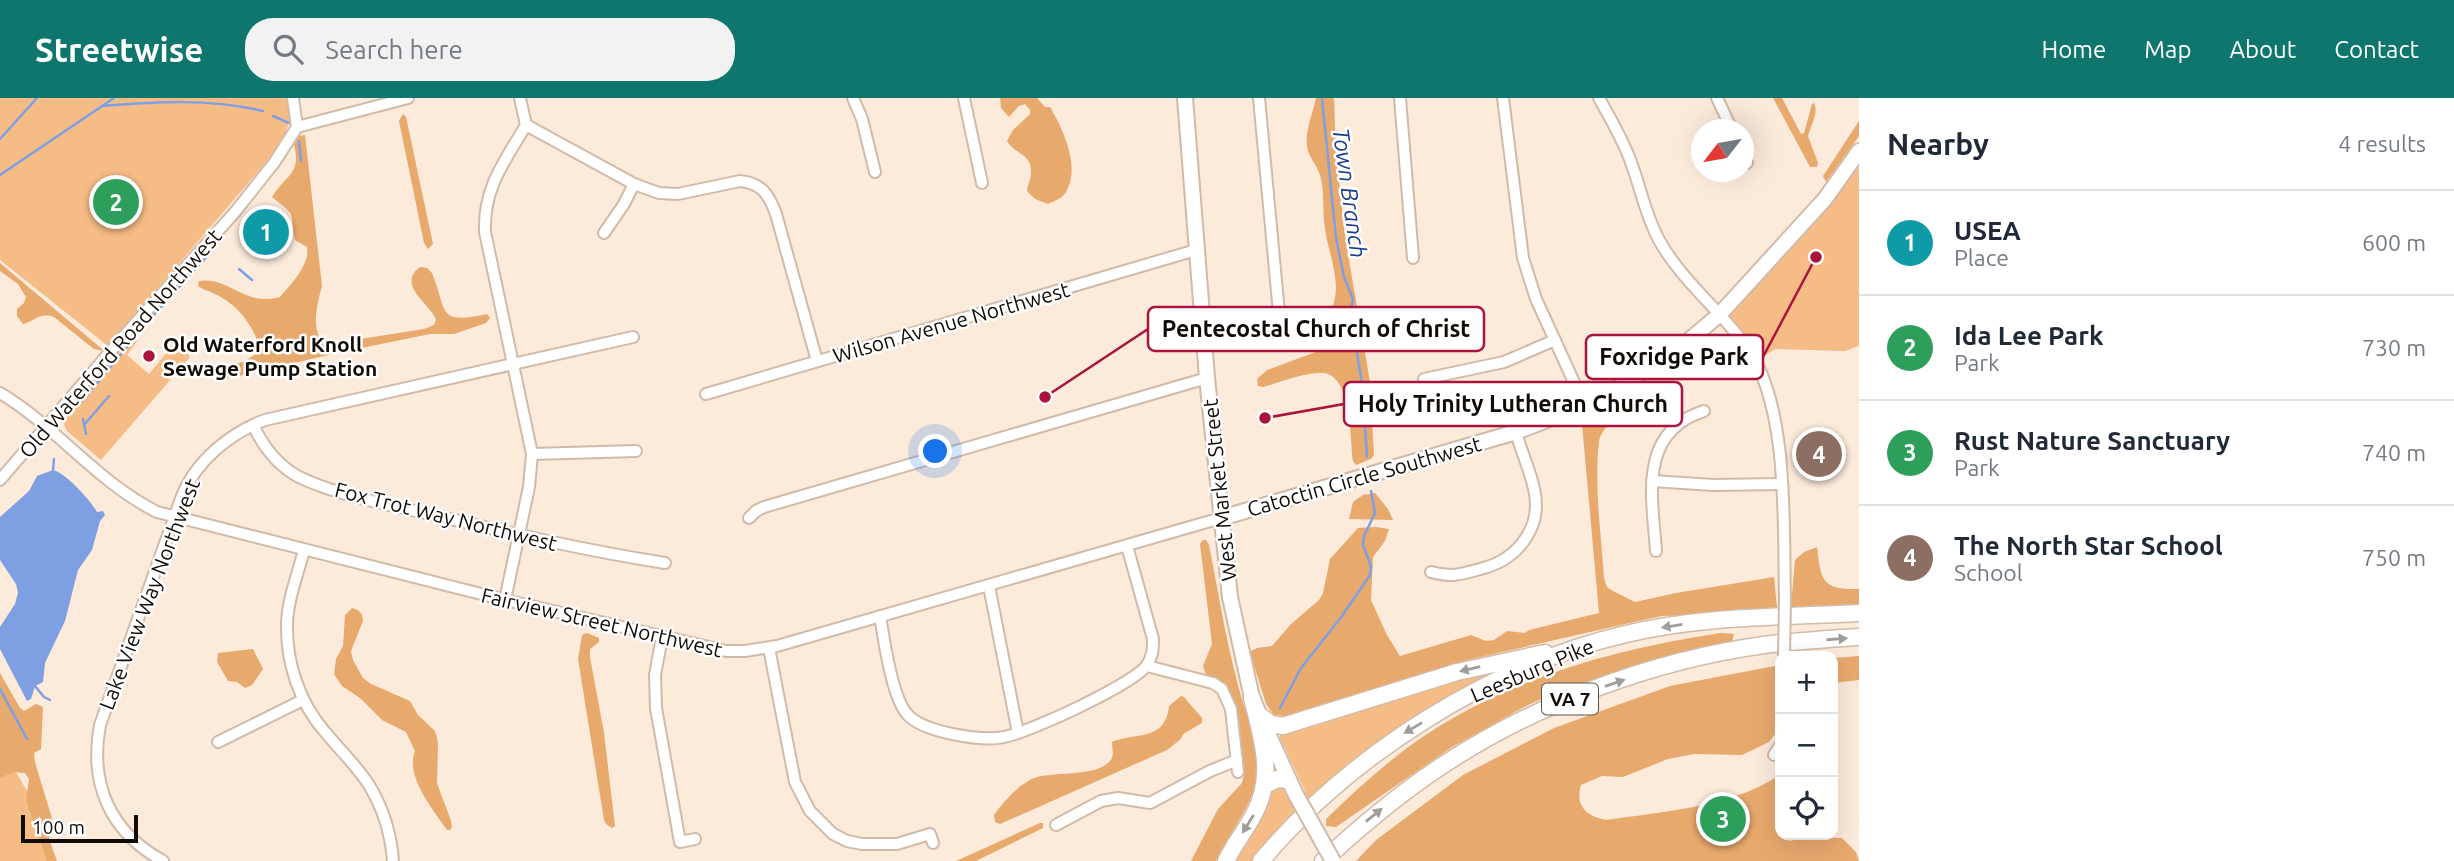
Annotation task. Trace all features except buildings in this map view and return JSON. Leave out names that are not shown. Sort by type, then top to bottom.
[{"type":"highway","name":"Leesburg Pike","points":[[1261,861],[1334,786],[1403,734],[1516,672],[1585,644],[1680,624],[1739,618],[1859,613]]},
{"type":"highway","name":"Leesburg Pike","points":[[1324,861],[1367,821],[1418,781],[1489,737],[1551,707],[1632,677],[1699,657],[1764,645],[1859,637]]},
{"type":"highway","points":[[1262,717],[1271,724],[1283,726],[1457,672],[1585,644]]},
{"type":"highway","points":[[1226,861],[1254,815],[1265,785],[1266,760],[1252,698]]},
{"type":"highway","points":[[1265,785],[1277,779],[1292,788]]},
{"type":"highway","points":[[1273,861],[1284,835]]},
{"type":"main road","name":"West Market Street","points":[[1185,98],[1207,378],[1230,597],[1252,698],[1292,788],[1333,861]]},
{"type":"main road","name":"Catoctin Circle Southwest","points":[[1221,518],[1516,432],[1619,387],[1661,361],[1720,314],[1825,199],[1859,151]]},
{"type":"street","points":[[293,98],[297,127],[407,98]]},
{"type":"street","points":[[505,600],[529,487],[532,454],[485,232],[484,216],[492,184],[527,125],[520,98]]},
{"type":"street","points":[[853,98],[862,119],[875,172]]},
{"type":"street","points":[[964,98],[982,183]]},
{"type":"street","points":[[1259,98],[1279,313]]},
{"type":"street","points":[[1400,98],[1413,258]]},
{"type":"street","points":[[1503,98],[1523,258],[1536,299],[1584,404]]},
{"type":"street","points":[[1600,98],[1627,151],[1647,214],[1658,238],[1682,273],[1748,348],[1761,373],[1777,436],[1782,484],[1784,651]]},
{"type":"street","points":[[1717,98],[1727,119]]},
{"type":"street","points":[[527,125],[634,184],[668,195],[733,181],[749,182],[763,189],[776,214],[817,361]]},
{"type":"street","name":"Old Waterford Road Northwest","points":[[0,480],[234,212],[274,163],[297,127]]},
{"type":"street","points":[[604,233],[634,184]]},
{"type":"street","name":"Wilson Avenue Northwest","points":[[706,394],[1196,250]]},
{"type":"street","name":"Lake View Way Northwest","points":[[163,861],[139,846],[111,813],[100,784],[96,755],[100,725],[174,518],[185,489],[199,467],[253,425],[333,404],[633,337]]},
{"type":"street","points":[[1424,379],[1504,362],[1555,341]]},
{"type":"street","points":[[749,518],[764,508],[1207,378]]},
{"type":"street","name":"Fairview Street Northwest","points":[[0,393],[46,427],[122,493],[156,512],[505,600],[726,651],[769,648],[1221,518]]},
{"type":"street","points":[[1656,551],[1651,481],[1656,456],[1667,436],[1683,418],[1704,411]]},
{"type":"street","name":"Fox Trot Way Northwest","points":[[253,425],[274,458],[308,481],[365,499],[519,536],[664,563]]},
{"type":"street","points":[[1431,572],[1448,577],[1490,566],[1514,553],[1529,534],[1535,520],[1537,503],[1516,432]]},
{"type":"street","points":[[532,454],[636,452]]},
{"type":"street","points":[[1651,481],[1713,485],[1782,484]]},
{"type":"street","points":[[880,616],[897,698],[912,719],[919,724],[941,730],[979,737],[996,738],[1018,733],[1130,680],[1147,666],[1152,654],[1153,639],[1127,546]]},
{"type":"street","points":[[304,550],[287,622],[289,655],[303,700],[322,729],[369,785],[385,818],[393,861]]},
{"type":"street","points":[[989,586],[1018,733]]},
{"type":"street","points":[[662,637],[655,675],[656,708],[680,842],[695,839]]},
{"type":"street","points":[[769,648],[795,782],[810,811],[833,834],[847,841],[876,846],[898,844],[930,834],[933,843]]},
{"type":"street","points":[[1147,666],[1213,683],[1223,689],[1231,709],[1238,772]]},
{"type":"street","points":[[218,742],[303,700]]},
{"type":"street","points":[[1056,825],[1101,801],[1118,798],[1150,803],[1210,771],[1237,760]]},
{"type":"shaded area","points":[[0,98],[289,98],[291,117],[281,145],[108,346],[0,260]]},
{"type":"shaded area","points":[[1000,98],[1037,98],[1045,107],[1050,107],[1065,137],[1072,171],[1065,194],[1058,199],[1048,204],[1035,199],[1027,191],[1031,174],[1029,162],[1007,141],[1013,130],[1030,114],[1030,110],[1025,104],[1019,106],[1009,117],[1001,108]]},
{"type":"shaded area","points":[[1316,98],[1334,98],[1336,154],[1346,243],[1370,382],[1374,455],[1356,465],[1353,461],[1348,410],[1340,384],[1332,376],[1323,373],[1308,374],[1263,387],[1258,386],[1257,379],[1267,370],[1329,347],[1335,332],[1322,321],[1334,300],[1335,277],[1325,229],[1322,181],[1307,146],[1308,128]]},
{"type":"shaded area","points":[[1773,98],[1782,98],[1801,134],[1804,133],[1814,103],[1815,114],[1808,136],[1817,167],[1810,167]]},
{"type":"shaded area","points":[[403,114],[406,117],[433,244],[428,249],[424,243],[399,121]]},
{"type":"shaded area","points":[[1859,121],[1859,136],[1826,182],[1823,176]]},
{"type":"shaded area","points":[[305,135],[322,286],[316,311],[316,327],[327,349],[354,340],[434,325],[436,320],[433,314],[413,288],[413,274],[420,267],[427,268],[432,273],[446,312],[459,318],[487,314],[490,318],[486,323],[454,334],[430,334],[226,379],[221,376],[222,368],[243,362],[261,351],[244,317],[230,303],[198,286],[199,281],[219,283],[246,295],[267,299],[280,297],[294,280],[306,261],[307,247],[295,240],[290,212],[272,197],[291,174],[296,162],[294,145],[299,136]]},
{"type":"shaded area","points":[[1851,163],[1859,169],[1859,346],[1845,351],[1776,349],[1755,361],[1720,314]]},
{"type":"shaded area","points":[[0,263],[103,351],[94,349],[54,317],[41,316],[23,324],[17,316],[17,309],[26,297],[18,284],[0,271]]},
{"type":"shaded area","points":[[132,338],[137,341],[127,355],[149,374],[177,340],[190,357],[101,460],[67,431],[62,420],[127,340]]},
{"type":"shaded area","points":[[1606,410],[1611,413],[1611,417],[1599,441],[1597,475],[1604,578],[1607,587],[1635,602],[1774,577],[1777,607],[1704,615],[1662,616],[1634,622],[1463,661],[1284,716],[1274,715],[1266,704],[1251,651],[1272,646],[1291,624],[1319,600],[1330,559],[1358,528],[1389,529],[1385,541],[1373,557],[1371,600],[1400,656],[1471,635],[1486,641],[1494,640],[1507,631],[1525,633],[1599,613],[1582,424]]},
{"type":"shaded area","points":[[1375,493],[1393,520],[1349,519],[1353,502],[1363,495]]},
{"type":"shaded area","points":[[1203,540],[1209,545],[1225,630],[1254,742],[1257,767],[1250,800],[1216,861],[1191,861],[1218,809],[1242,783],[1244,774],[1240,732],[1232,704],[1226,692],[1206,674],[1203,666],[1212,644],[1200,544]]},
{"type":"shaded area","points":[[1817,547],[1820,568],[1826,581],[1837,588],[1859,589],[1859,604],[1791,607],[1795,560],[1804,552]]},
{"type":"shaded area","points":[[352,608],[358,610],[363,621],[351,651],[363,678],[410,701],[418,715],[435,731],[438,742],[437,783],[451,821],[450,830],[447,830],[417,782],[413,761],[415,751],[406,732],[382,720],[360,698],[342,686],[334,674],[336,659],[343,646],[345,615]]},
{"type":"shaded area","points":[[587,633],[599,638],[599,642],[590,649],[590,657],[604,733],[615,826],[612,828],[604,820],[578,659],[582,635]]},
{"type":"shaded area","points":[[1721,633],[1734,634],[1732,641],[1648,661],[1559,691],[1526,706],[1452,747],[1336,827],[1326,826],[1326,819],[1400,753],[1446,722],[1483,702],[1520,685],[1599,658]]},
{"type":"shaded area","points":[[253,649],[263,669],[252,685],[245,688],[237,682],[228,681],[217,662],[218,653]]},
{"type":"shaded area","points":[[1859,656],[1859,680],[1838,682],[1838,658]]},
{"type":"shaded area","points":[[1775,666],[1775,734],[1769,742],[1742,755],[1694,754],[1668,759],[1623,777],[1602,776],[1581,785],[1581,804],[1588,813],[1606,820],[1695,807],[1739,795],[1775,778],[1775,840],[1842,838],[1856,852],[1859,861],[1356,861],[1376,840],[1463,775],[1554,728],[1670,686]]},
{"type":"shaded area","points":[[1506,667],[1434,706],[1367,749],[1307,800],[1252,861],[1231,861],[1270,760],[1289,801],[1305,791],[1280,738],[1280,732],[1432,684]]},
{"type":"shaded area","points":[[0,673],[20,708],[24,711],[36,704],[43,707],[41,749],[34,753],[53,822],[47,834],[51,833],[49,839],[57,861],[47,861],[26,800],[29,779],[25,773],[14,772],[0,778]]},
{"type":"shaded area","points":[[1181,696],[1202,718],[1202,723],[1183,734],[1181,739],[1167,750],[1000,824],[995,822],[994,815],[1022,785],[1042,776],[1088,771],[1107,764],[1113,756],[1112,742],[1156,731],[1162,725],[1169,706]]},
{"type":"shaded area","points":[[0,744],[32,800],[56,861],[0,861]]},
{"type":"shaded area","points":[[1043,823],[1043,828],[976,861],[956,861]]},
{"type":"water","points":[[53,470],[71,482],[97,512],[103,511],[105,515],[100,521],[92,550],[78,570],[65,621],[45,663],[43,682],[35,686],[31,699],[27,701],[0,649],[0,627],[15,604],[18,593],[16,584],[0,560],[0,517],[29,491],[37,476]]},
{"type":"waterway","points":[[0,139],[37,98]]},
{"type":"waterway","points":[[0,175],[114,98]]},
{"type":"waterway","name":"Town Branch","points":[[1322,98],[1336,238],[1344,277],[1353,299],[1348,320],[1355,340],[1362,384],[1367,457]]},
{"type":"waterway","points":[[102,106],[163,102],[203,103],[263,111]]},
{"type":"waterway","points":[[273,116],[289,123]]},
{"type":"waterway","points":[[299,141],[301,161]]},
{"type":"waterway","points":[[142,328],[211,252]]},
{"type":"waterway","points":[[239,269],[252,280]]},
{"type":"waterway","points":[[82,401],[132,341]]},
{"type":"waterway","points":[[84,425],[109,396]]},
{"type":"waterway","points":[[83,419],[86,434]]},
{"type":"waterway","points":[[53,470],[54,459]]},
{"type":"waterway","name":"Town Branch","points":[[1280,708],[1301,668],[1370,575],[1371,566],[1363,545],[1364,536],[1375,513],[1371,491]]},
{"type":"waterway","points":[[35,686],[50,700]]},
{"type":"waterway","points":[[0,689],[27,739]]},
{"type":"place","name":"Ida Lee Park","points":[[116,202]]},
{"type":"place","name":"USEA","points":[[266,232]]},
{"type":"place","name":"Foxridge Park","points":[[1816,257]]},
{"type":"place","name":"Old Waterford Knoll Sewage Pump Station","points":[[149,356]]},
{"type":"place","name":"Pentecostal Church of Christ","points":[[1045,397]]},
{"type":"place","name":"Holy Trinity Lutheran Church","points":[[1265,418]]},
{"type":"place","name":"The North Star School","points":[[1819,454]]},
{"type":"place","name":"Rust Nature Sanctuary","points":[[1723,819]]}]
